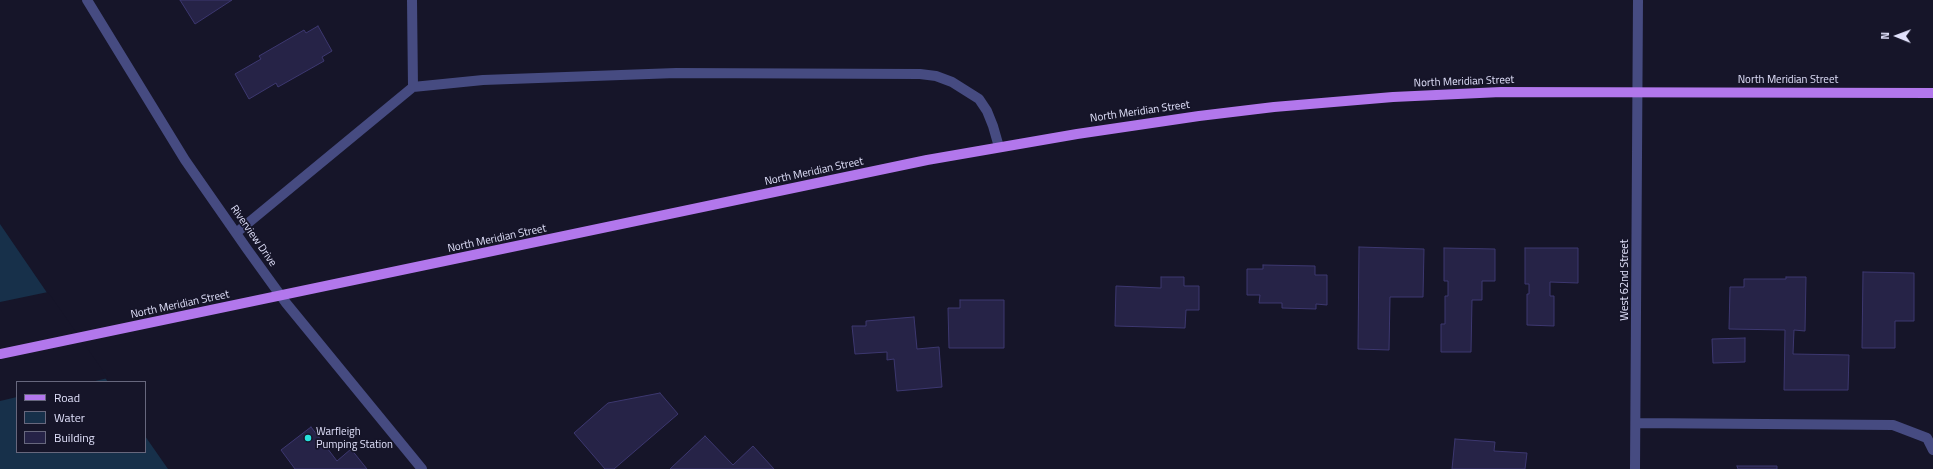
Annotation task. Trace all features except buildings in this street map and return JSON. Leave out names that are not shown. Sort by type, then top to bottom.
[{"type":"main road","name":"North Meridian Street","points":[[0,354],[911,164],[999,147],[1185,118],[1318,103],[1501,92],[1933,92]]},
{"type":"street","name":"Riverview Drive","points":[[87,0],[185,160],[236,233],[286,303],[422,469]]},
{"type":"street","points":[[412,0],[412,87]]},
{"type":"street","name":"West 62nd Street","points":[[1636,469],[1638,0]]},
{"type":"street","points":[[236,233],[412,87],[483,80],[676,73],[920,74],[936,76],[952,82],[979,99],[993,126],[999,147]]},
{"type":"street","points":[[1636,423],[1893,425],[1930,437],[1933,450]]},
{"type":"water","points":[[0,224],[107,381],[16,381],[16,453],[146,453],[146,437],[168,469],[0,469]]},
{"type":"pier","points":[[48,292],[108,378],[95,381],[16,381],[16,397],[0,401],[0,302]]},
{"type":"place","name":"Warfleigh Pumping Station","points":[[308,438]]}]
